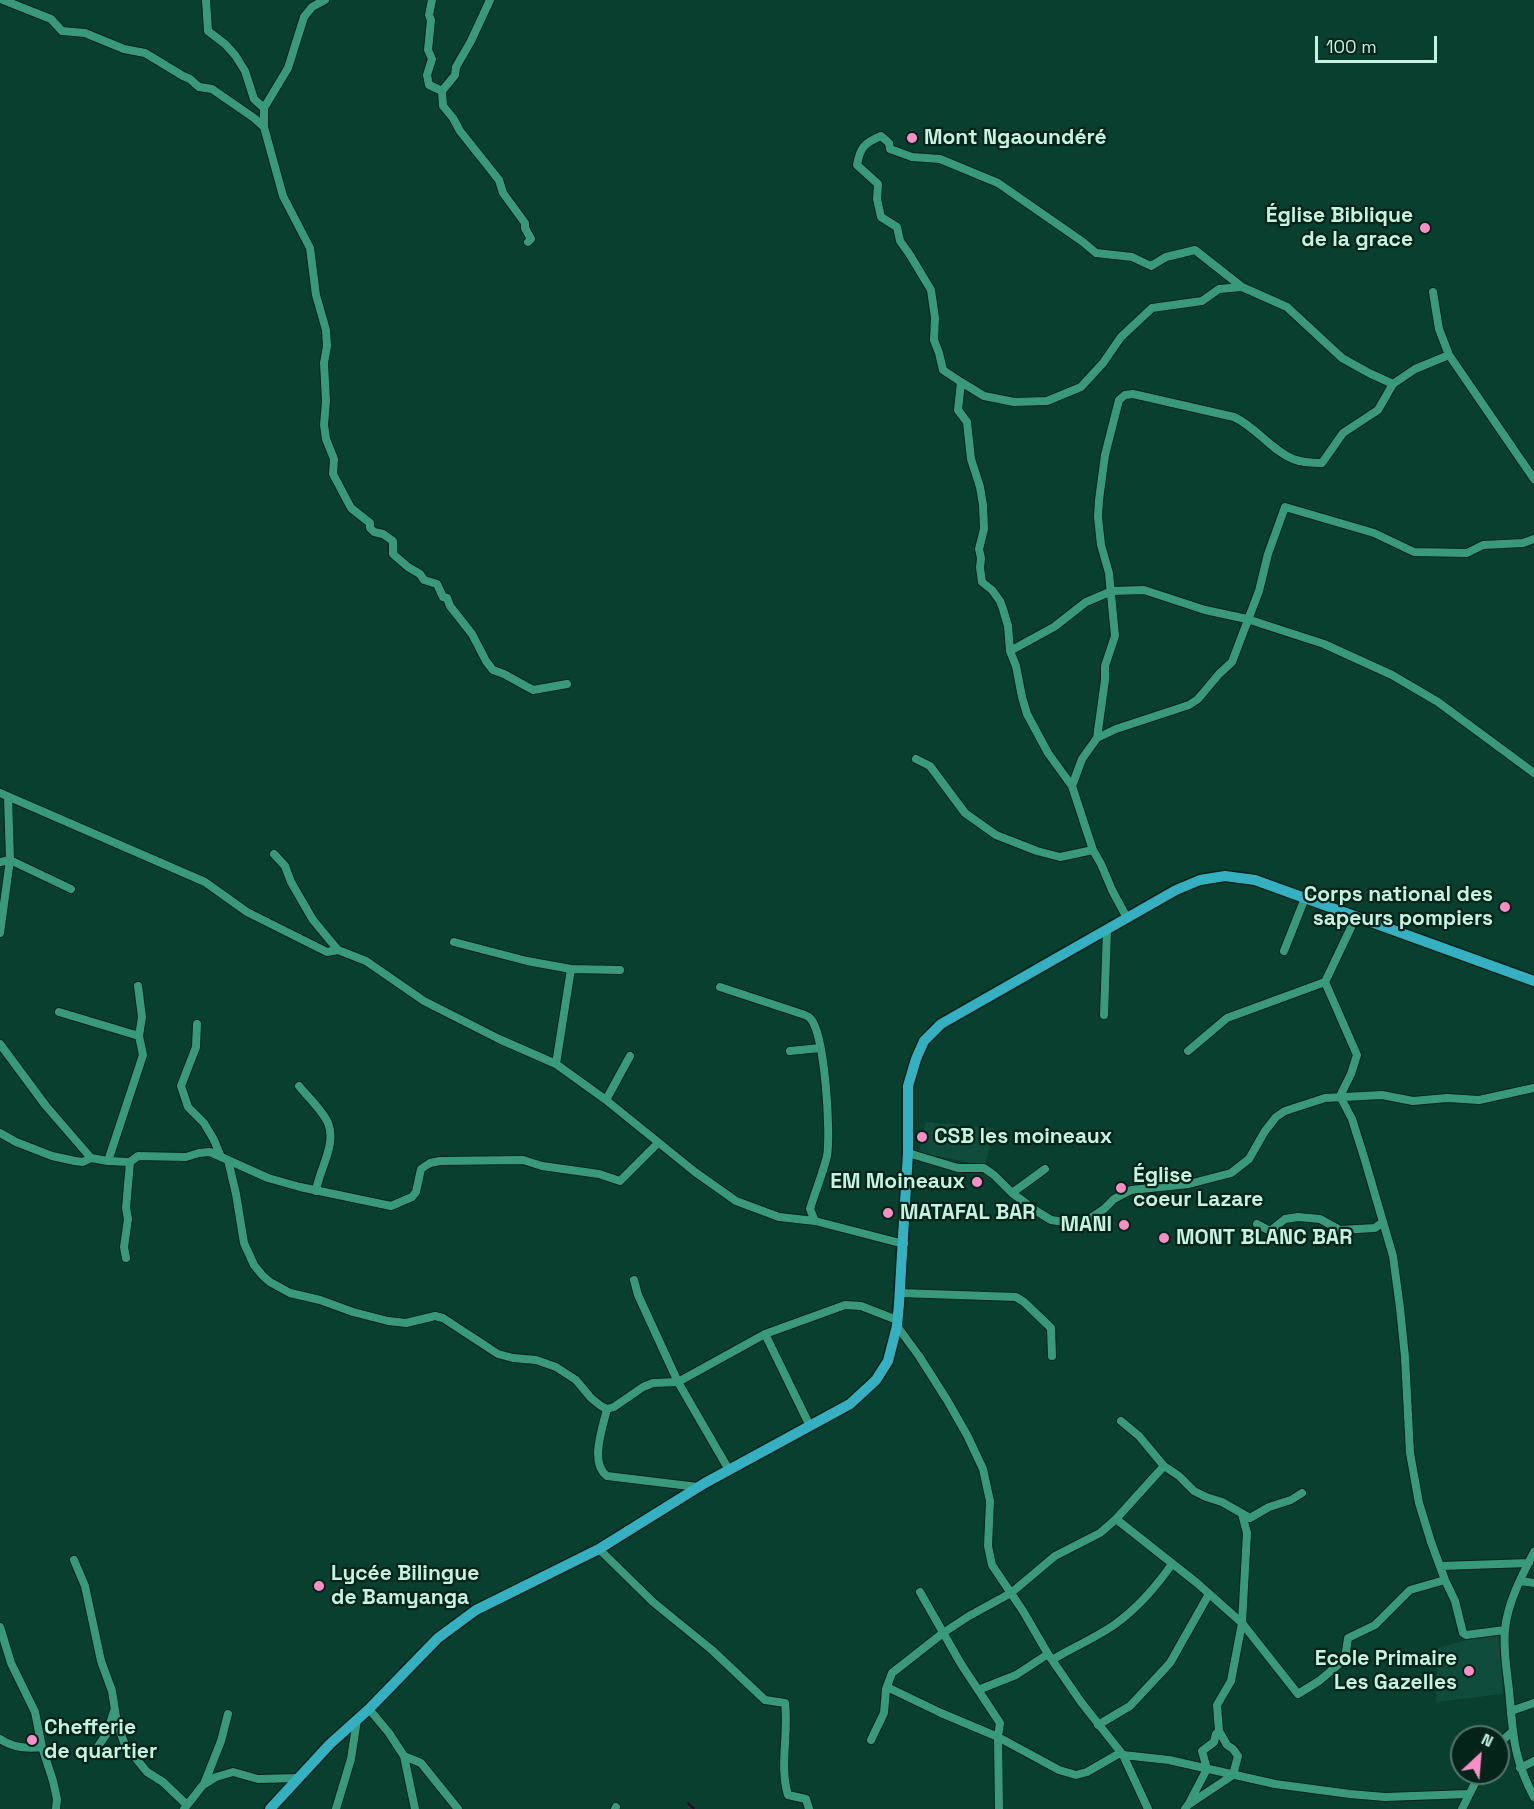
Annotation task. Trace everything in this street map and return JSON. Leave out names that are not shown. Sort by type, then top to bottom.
[{"type":"main road","points":[[270,1809],[330,1744],[369,1709],[438,1638],[476,1610],[599,1549],[698,1487],[850,1404],[876,1380],[888,1361],[897,1323],[904,1244],[908,1086],[924,1041],[941,1024],[1176,890],[1200,880],[1225,876],[1256,880],[1534,981]]},
{"type":"street","points":[[3,0],[51,19],[62,31],[85,33],[124,49],[145,53],[190,79],[199,87],[212,89],[264,127]]},
{"type":"street","points":[[206,0],[208,31],[235,55],[245,71],[254,99],[264,108]]},
{"type":"street","points":[[325,0],[312,7],[304,17],[288,68],[264,108],[264,127],[283,196],[310,248],[316,295],[326,330],[324,425],[326,439],[334,459],[333,474],[351,508],[370,523],[370,528],[374,532],[383,534],[393,541],[393,554],[420,574],[424,580],[436,584],[443,597],[447,598],[450,606],[472,634],[493,670],[533,690],[567,684]]},
{"type":"street","points":[[432,0],[428,50],[432,59],[427,75],[429,85],[442,91]]},
{"type":"street","points":[[490,0],[456,67],[455,75],[442,91],[443,106],[499,180],[503,193],[525,223],[531,239],[528,242]]},
{"type":"street","points":[[1242,287],[1219,289],[1202,301],[1152,308],[1121,336],[1103,363],[1081,387],[1047,401],[1014,402],[984,396],[943,370],[934,340],[935,318],[931,290],[900,241],[897,227],[881,217],[877,200],[878,184],[857,165],[860,152],[867,142],[881,136],[889,143],[890,149],[912,157],[940,159],[998,183],[1096,253],[1132,257],[1151,266],[1166,257],[1195,250],[1242,287],[1287,307],[1342,358],[1393,384]]},
{"type":"street","points":[[1433,292],[1440,329],[1449,355],[1534,479]]},
{"type":"street","points":[[1072,786],[1080,766],[1097,738],[1105,666],[1115,636],[1112,591],[1101,545],[1098,517],[1105,455],[1119,400],[1125,395],[1133,394],[1234,417],[1245,422],[1292,459],[1322,463],[1343,433],[1378,410],[1393,384],[1415,369],[1449,355]]},
{"type":"street","points":[[961,382],[958,410],[967,422],[970,459],[980,487],[983,505],[984,529],[979,549],[982,582],[1000,601],[1008,626],[1010,651],[1028,714],[1048,753],[1072,786],[1093,850],[1127,918]]},
{"type":"street","points":[[1097,738],[1116,729],[1176,710],[1198,699],[1232,662],[1259,591],[1268,554],[1285,507],[1374,533],[1414,552],[1467,553],[1483,545],[1523,543],[1534,540]]},
{"type":"street","points":[[1010,651],[1054,627],[1086,602],[1112,591],[1144,590],[1204,610],[1247,619],[1324,644],[1392,675],[1438,702],[1534,773]]},
{"type":"street","points":[[916,759],[930,766],[965,813],[996,835],[1037,851],[1060,857],[1093,850]]},
{"type":"street","points":[[0,933],[10,860],[4,795],[205,882],[247,912],[318,948],[327,952],[338,950],[366,960],[424,1001],[556,1065],[606,1100],[695,1172],[736,1201],[779,1217],[815,1221],[904,1244]]},
{"type":"street","points":[[274,854],[285,866],[291,882],[314,920],[338,950]]},
{"type":"street","points":[[0,862],[10,860],[70,889]]},
{"type":"street","points":[[1284,951],[1305,898]]},
{"type":"street","points":[[1188,1051],[1227,1018],[1325,982],[1356,917]]},
{"type":"street","points":[[1104,1014],[1107,931]]},
{"type":"street","points":[[454,942],[527,961],[571,969],[620,970]]},
{"type":"street","points":[[556,1065],[571,969]]},
{"type":"street","points":[[1325,982],[1357,1055],[1352,1074],[1340,1096]]},
{"type":"street","points":[[108,1161],[143,1055],[138,986]]},
{"type":"street","points":[[720,987],[802,1014],[810,1018],[816,1028],[824,1065],[828,1114],[827,1155],[810,1209],[815,1221]]},
{"type":"street","points":[[59,1012],[140,1036]]},
{"type":"street","points":[[197,1024],[196,1047],[181,1086],[188,1107],[204,1124],[224,1159],[236,1194],[239,1225],[244,1243],[254,1264],[270,1282],[290,1293],[388,1321],[405,1323],[435,1316],[443,1318],[498,1354],[536,1360],[556,1366],[576,1380],[591,1398],[607,1409],[614,1407],[643,1387],[653,1383],[678,1382],[765,1334],[845,1305],[861,1306],[897,1323],[947,1400],[983,1469],[990,1501],[988,1546],[992,1565],[1050,1657],[1121,1754],[1148,1809]]},
{"type":"street","points":[[0,1044],[46,1106],[91,1158]]},
{"type":"street","points":[[790,1051],[820,1048]]},
{"type":"street","points":[[606,1100],[630,1056]]},
{"type":"street","points":[[299,1086],[328,1121],[331,1136],[316,1191]]},
{"type":"street","points":[[908,1153],[958,1168],[984,1168],[1012,1193],[1051,1220],[1072,1223],[1086,1221],[1114,1199],[1131,1190],[1189,1184],[1232,1173],[1249,1158],[1276,1117],[1285,1111],[1325,1098],[1382,1095],[1413,1101],[1447,1098],[1479,1100],[1534,1088]]},
{"type":"street","points":[[1340,1096],[1352,1119],[1393,1256],[1400,1308],[1410,1453],[1419,1503],[1445,1580],[1455,1601],[1463,1633],[1466,1635],[1505,1630]]},
{"type":"street","points":[[0,1133],[16,1142],[60,1158],[82,1162],[91,1158],[130,1162],[138,1156],[186,1157],[210,1152],[268,1178],[316,1191],[391,1206],[412,1197],[416,1192],[421,1169],[430,1163],[452,1160],[523,1160],[542,1166],[599,1174],[620,1181],[658,1143]]},
{"type":"street","points":[[126,1258],[124,1247],[128,1218],[126,1208],[130,1162]]},
{"type":"street","points":[[1012,1193],[1045,1169]]},
{"type":"street","points":[[1257,1224],[1270,1231],[1285,1219],[1298,1217],[1320,1219],[1340,1230],[1361,1230],[1375,1228],[1383,1222]]},
{"type":"street","points":[[634,1280],[638,1295],[678,1382],[729,1470]]},
{"type":"street","points":[[900,1293],[1016,1297],[1052,1328],[1052,1356]]},
{"type":"street","points":[[765,1334],[810,1426]]},
{"type":"street","points":[[607,1409],[598,1453],[601,1472],[607,1476],[698,1487]]},
{"type":"street","points":[[1121,1421],[1139,1436],[1164,1466],[1179,1476],[1194,1491],[1237,1509],[1250,1518],[1302,1493]]},
{"type":"street","points":[[871,1740],[884,1713],[887,1687],[892,1673],[943,1633],[1011,1593],[1055,1556],[1100,1533],[1116,1519],[1164,1466]]},
{"type":"street","points":[[1192,1806],[1233,1775],[1238,1756],[1227,1745],[1219,1731],[1217,1705],[1231,1681],[1242,1623],[1247,1533],[1242,1514]]},
{"type":"street","points":[[1116,1519],[1242,1623],[1298,1694],[1345,1659],[1348,1638],[1375,1625],[1410,1590],[1445,1580]]},
{"type":"street","points":[[599,1549],[653,1602],[712,1650],[765,1700],[785,1703],[784,1774],[786,1791],[788,1795],[806,1799],[809,1809]]},
{"type":"street","points":[[1534,1552],[1510,1608],[1505,1630],[1512,1732],[1520,1768],[1534,1797]]},
{"type":"street","points":[[74,1560],[86,1586],[100,1661],[112,1691],[117,1723],[125,1745],[147,1772],[164,1782],[186,1807],[203,1785],[221,1741],[228,1714]]},
{"type":"street","points":[[1440,1566],[1529,1563]]},
{"type":"street","points":[[978,1690],[1016,1675],[1113,1625],[1137,1606],[1172,1564]]},
{"type":"street","points":[[1521,1581],[1534,1583]]},
{"type":"street","points":[[920,1592],[978,1690],[1000,1722],[998,1737],[999,1809]]},
{"type":"street","points":[[1098,1725],[1130,1706],[1170,1663],[1209,1594]]},
{"type":"street","points":[[0,1627],[12,1663],[35,1712],[42,1747],[53,1781],[57,1809]]},
{"type":"street","points":[[887,1687],[998,1737],[1059,1770],[1076,1775],[1087,1772],[1121,1754],[1169,1760],[1275,1785],[1385,1797],[1468,1794]]},
{"type":"street","points":[[1511,1711],[1534,1703]]},
{"type":"street","points":[[99,1745],[107,1733],[115,1708]]},
{"type":"street","points":[[369,1709],[404,1756],[415,1809]]},
{"type":"street","points":[[336,1809],[351,1759],[357,1720]]},
{"type":"street","points":[[1192,1806],[1207,1769],[1202,1751],[1214,1742],[1219,1731]]},
{"type":"street","points":[[0,1738],[6,1743],[21,1748],[42,1747]]},
{"type":"street","points":[[404,1756],[421,1763],[458,1809]]},
{"type":"street","points":[[1520,1768],[1534,1761]]},
{"type":"street","points":[[203,1785],[216,1777],[233,1772],[258,1779],[298,1778]]},
{"type":"street","points":[[1462,1809],[1473,1785]]},
{"type":"shaded area","points":[[926,1122],[994,1128],[985,1166],[919,1152]]},
{"type":"shaded area","name":"Ecole Primaire Les Gazelles","points":[[1499,1631],[1503,1694],[1436,1702],[1438,1648]]},
{"type":"waterway","points":[[688,1803],[694,1809]]},
{"type":"place","name":"Mont Ngaoundéré","points":[[912,138]]},
{"type":"place","name":"Église Biblique de la grace","points":[[1425,228]]},
{"type":"place","name":"Corps national des sapeurs pompiers","points":[[1505,907]]},
{"type":"place","name":"CSB les moineaux","points":[[922,1137]]},
{"type":"place","name":"EM Moineaux","points":[[977,1182]]},
{"type":"place","name":"Église coeur Lazare","points":[[1121,1188]]},
{"type":"place","name":"MATAFAL BAR","points":[[888,1213]]},
{"type":"place","name":"MANI","points":[[1124,1225]]},
{"type":"place","name":"MONT BLANC BAR","points":[[1164,1238]]},
{"type":"place","name":"Lycée Bilingue de Bamyanga","points":[[319,1586]]},
{"type":"place","name":"Ecole Primaire Les Gazelles","points":[[1469,1671]]},
{"type":"place","name":"Chefferie de quartier","points":[[32,1740]]}]
